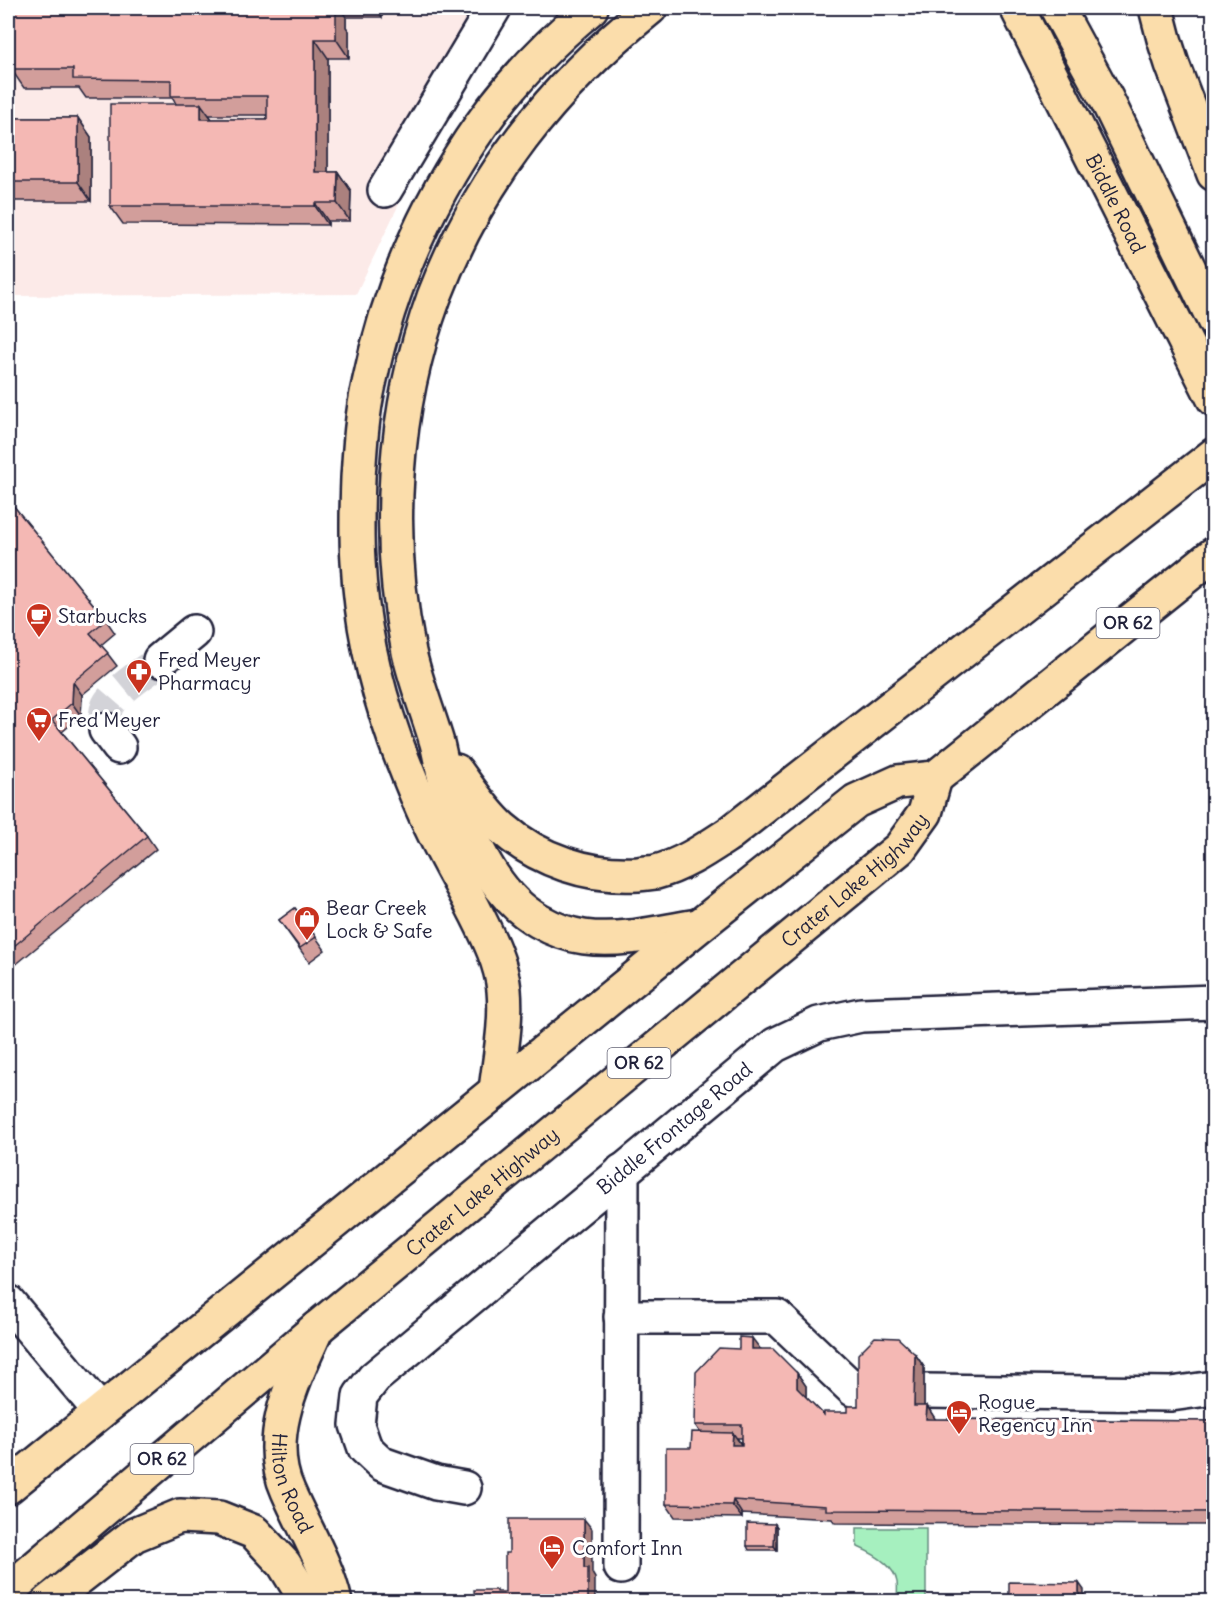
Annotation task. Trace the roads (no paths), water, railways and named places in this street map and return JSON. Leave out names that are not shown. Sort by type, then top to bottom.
[{"type":"main road","points":[[496,1090],[505,1010],[499,963],[414,789],[382,700],[371,652],[361,601],[357,559],[360,443],[368,386],[379,340],[400,276],[434,202],[459,159],[493,109],[527,69],[567,28],[591,8]]},
{"type":"main road","points":[[650,8],[620,31],[587,62],[548,104],[511,151],[484,191],[458,242],[434,298],[417,352],[406,399],[400,436],[396,503],[397,555],[400,601],[410,654],[446,781],[477,848],[500,887],[526,912],[554,928],[584,937],[602,938],[648,934],[699,926]]},
{"type":"main road","name":"Biddle Road","points":[[1017,8],[1214,399]]},
{"type":"main road","name":"Biddle Road","points":[[1057,8],[1107,100],[1214,320]]},
{"type":"main road","points":[[1156,8],[1169,56],[1214,174]]},
{"type":"main road","points":[[1190,108],[1214,146]]},
{"type":"main road","points":[[437,743],[483,808],[500,827],[519,842],[550,859],[586,870],[619,875],[656,872],[693,857],[729,834],[1214,455]]},
{"type":"main road","name":"OR 62","points":[[935,778],[1207,560]]},
{"type":"main road","name":"Crater Lake Highway","points":[[8,1487],[856,801],[897,782],[935,778],[925,813],[900,848],[317,1328],[8,1591]]},
{"type":"main road","name":"Hilton Road","points":[[317,1328],[285,1406],[279,1459],[287,1489],[317,1551],[335,1602]]},
{"type":"main road","points":[[48,1602],[134,1535],[180,1516],[219,1518],[254,1532],[284,1564],[300,1590],[304,1602]]},
{"type":"lane","points":[[385,190],[494,8]]},
{"type":"lane","points":[[160,660],[194,632]]},
{"type":"lane","name":"Biddle Frontage Road","points":[[464,1488],[436,1483],[382,1464],[365,1448],[357,1425],[360,1396],[374,1378],[775,1045],[819,1024],[861,1015],[1214,1002]]},
{"type":"lane","points":[[621,1567],[622,1171]]},
{"type":"lane","points":[[8,1302],[100,1411]]},
{"type":"lane","points":[[621,1317],[777,1317],[853,1389],[867,1389]]},
{"type":"lane","points":[[924,1390],[1170,1394],[1214,1388]]},
{"type":"tunnel","points":[[106,730],[105,713],[110,702],[122,689],[160,660]]},
{"type":"place","name":"Starbucks","points":[[39,639]]},
{"type":"place","name":"Fred Meyer Pharmacy","points":[[139,695]]},
{"type":"place","name":"Fred Meyer","points":[[39,743]]},
{"type":"place","name":"Bear Creek Lock & Safe","points":[[307,942]]},
{"type":"place","name":"Rogue Regency Inn","points":[[959,1436]]},
{"type":"place","name":"Comfort Inn","points":[[552,1571]]}]
